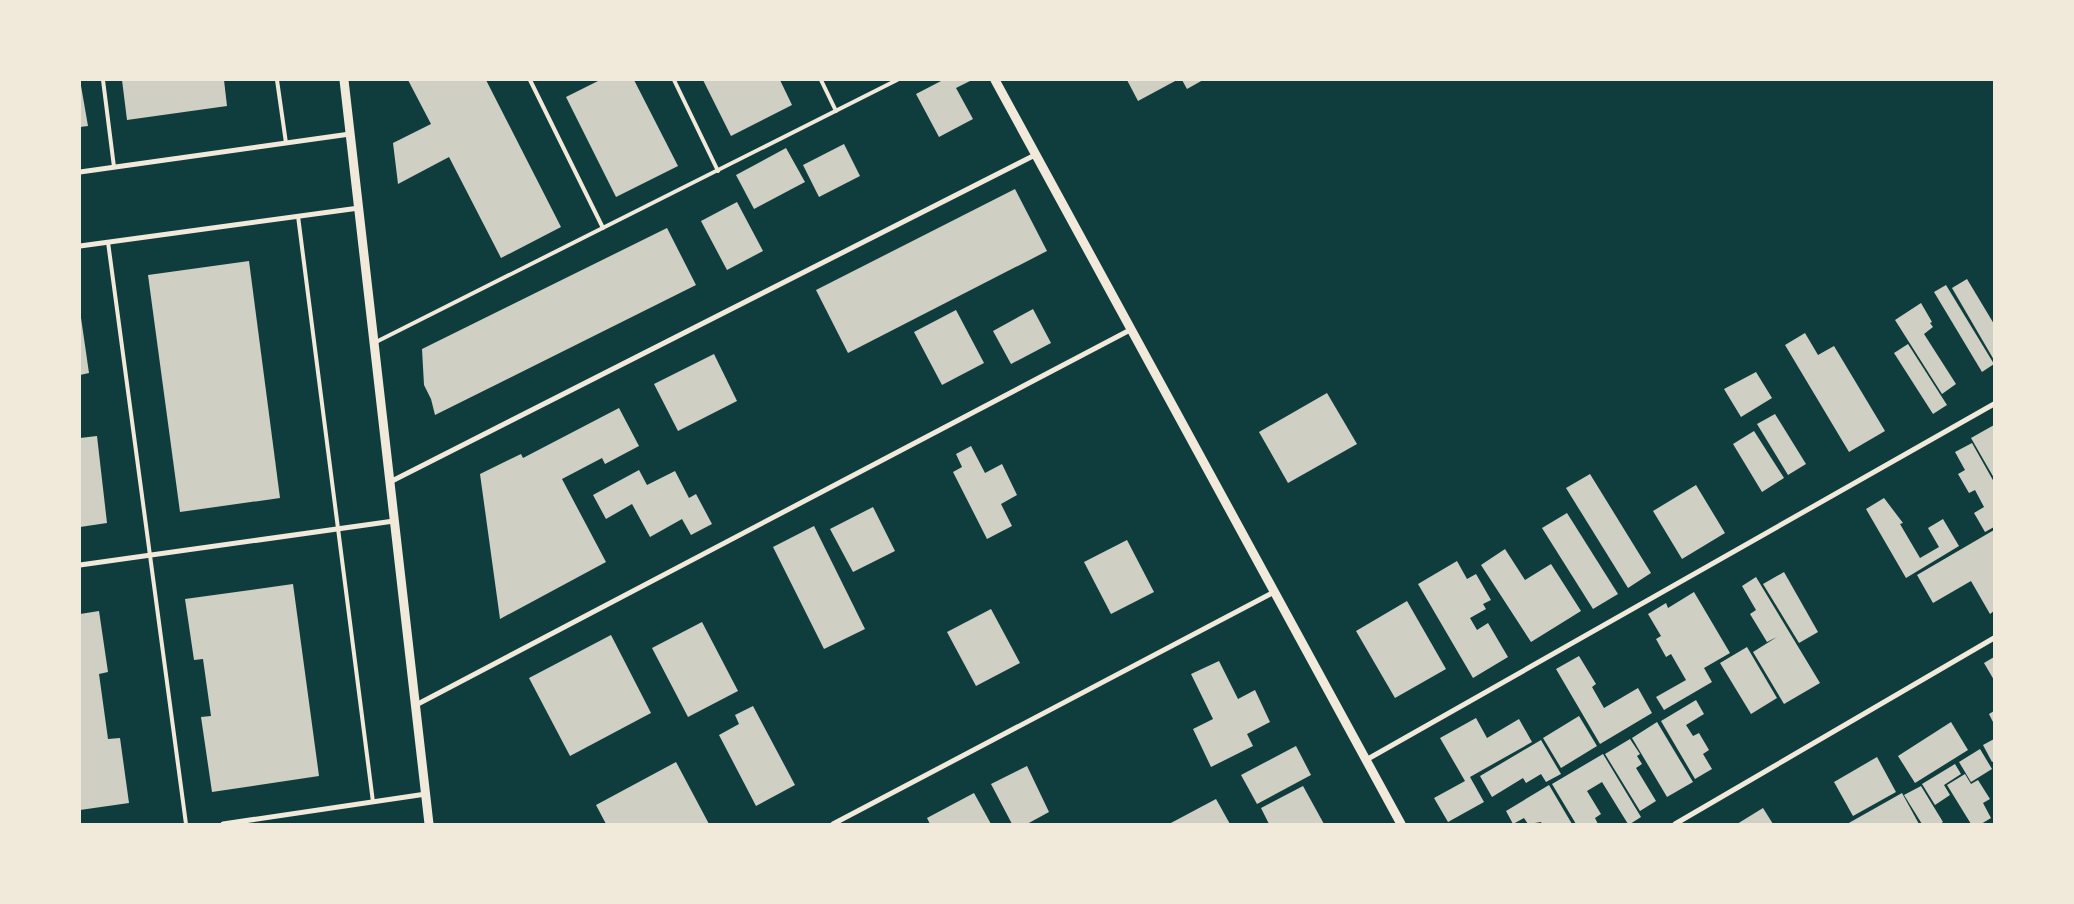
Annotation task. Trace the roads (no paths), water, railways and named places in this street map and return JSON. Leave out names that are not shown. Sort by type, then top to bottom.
[{"type":"street","points":[[344,80],[429,824]]},
{"type":"street","points":[[995,80],[1401,824]]},
{"type":"street","points":[[80,172],[350,134]]},
{"type":"street","points":[[390,482],[1035,154]]},
{"type":"street","points":[[80,246],[359,208]]},
{"type":"street","points":[[416,706],[1130,330]]},
{"type":"street","points":[[1366,760],[1994,404]]},
{"type":"street","points":[[80,565],[394,521]]},
{"type":"street","points":[[834,824],[1274,592]]},
{"type":"street","points":[[1675,824],[1994,638]]},
{"type":"street","points":[[223,824],[426,794]]},
{"type":"lane","points":[[103,80],[114,167]]},
{"type":"lane","points":[[277,80],[286,143]]},
{"type":"lane","points":[[530,80],[603,228]]},
{"type":"lane","points":[[674,80],[718,171]]},
{"type":"lane","points":[[821,80],[836,111]]},
{"type":"lane","points":[[374,343],[897,80]]},
{"type":"lane","points":[[298,216],[373,802]]},
{"type":"lane","points":[[108,242],[186,824]]}]
